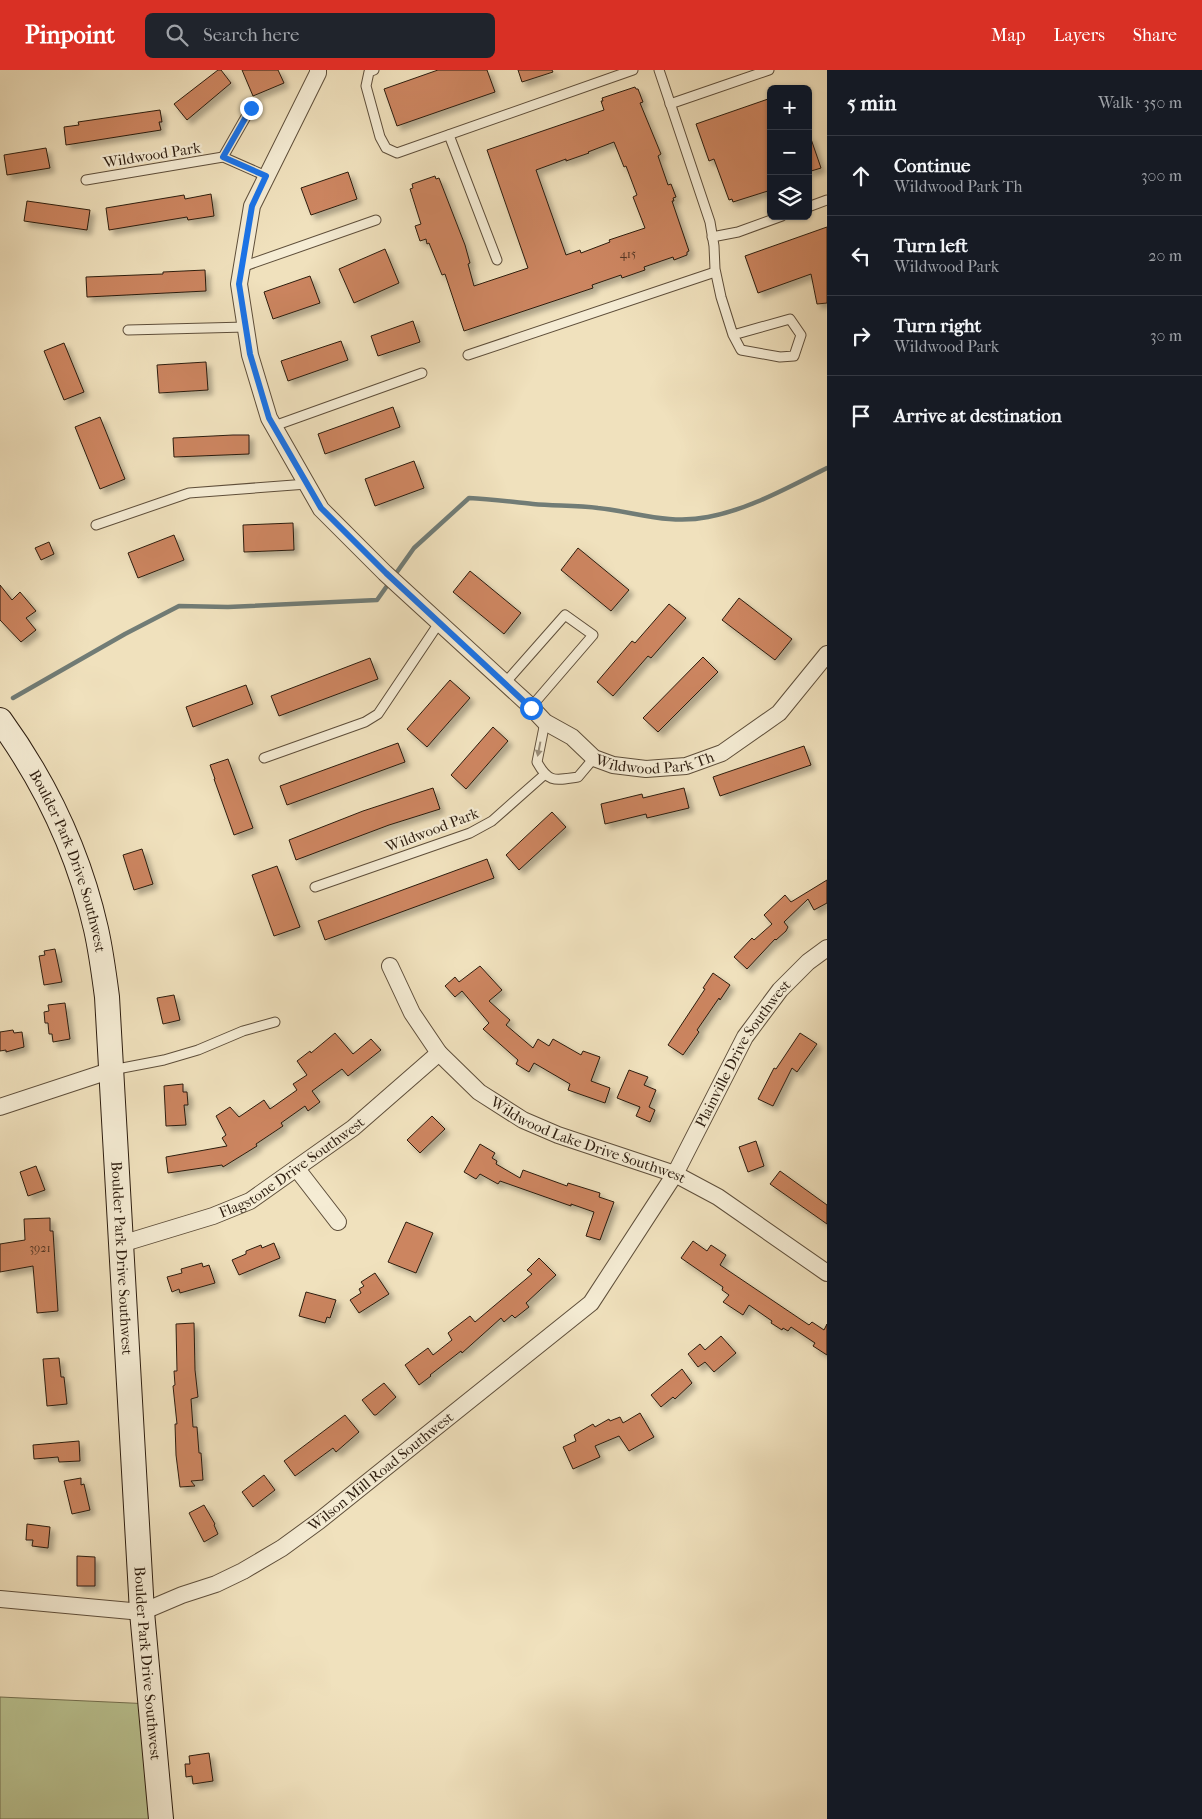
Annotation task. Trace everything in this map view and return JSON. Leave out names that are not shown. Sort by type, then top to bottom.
[{"type":"street","name":"Wildwood Park Th","points":[[318,70],[318,74],[252,206],[239,284],[250,354],[269,418],[321,508],[386,573],[545,722],[572,737],[594,758],[613,765],[646,769],[686,766],[722,753],[779,713],[827,654]]},
{"type":"street","name":"Boulder Park Drive Southwest","points":[[0,720],[19,747],[54,809],[79,868],[98,939],[108,997],[142,1612],[161,1819]]},
{"type":"street","name":"Plainville Drive Southwest","points":[[675,1174],[745,1037],[780,990],[808,962],[827,948]]},
{"type":"street","name":"Wildwood Lake Drive Southwest","points":[[390,966],[412,1013],[439,1053],[479,1092],[523,1120],[558,1135],[675,1174],[718,1197],[827,1273]]},
{"type":"street","name":"Flagstone Drive Southwest","points":[[121,1244],[214,1216],[250,1201],[353,1128],[439,1053]]},
{"type":"street","points":[[0,1107],[112,1070]]},
{"type":"street","points":[[297,1169],[338,1222]]},
{"type":"street","name":"Wilson Mill Road Southwest","points":[[0,1599],[142,1612],[182,1595],[216,1584],[243,1571],[282,1548],[591,1303],[675,1174]]},
{"type":"lane","points":[[374,70],[369,72],[366,86],[380,137],[386,148],[397,153],[633,70]]},
{"type":"lane","points":[[659,70],[710,222],[715,272],[720,298],[733,335],[742,350],[780,357],[794,356],[801,335],[790,319],[733,335]]},
{"type":"lane","points":[[670,104],[769,70]]},
{"type":"lane","name":"Wildwood Park","points":[[223,157],[251,108]]},
{"type":"lane","points":[[449,135],[498,260]]},
{"type":"lane","name":"Wildwood Park","points":[[86,180],[223,157],[266,176]]},
{"type":"lane","points":[[812,206],[827,200]]},
{"type":"lane","points":[[242,267],[376,220]]},
{"type":"lane","points":[[712,237],[738,232],[771,220]]},
{"type":"lane","points":[[468,355],[715,272]]},
{"type":"lane","points":[[128,330],[246,327]]},
{"type":"lane","points":[[274,426],[422,373]]},
{"type":"lane","points":[[96,526],[189,493],[307,484]]},
{"type":"lane","points":[[505,683],[565,615],[593,635],[531,708]]},
{"type":"lane","points":[[264,758],[365,722],[378,714],[439,622]]},
{"type":"lane","points":[[545,722],[537,762],[544,775],[555,780],[578,777],[594,758]]},
{"type":"lane","name":"Wildwood Park","points":[[315,887],[470,833],[492,821],[544,775]]},
{"type":"lane","points":[[112,1070],[198,1050],[243,1031],[275,1022]]},
{"type":"green space","points":[[0,1697],[152,1704],[159,1819],[0,1819]]},
{"type":"building","points":[[218,70],[221,70],[231,83],[187,120],[174,104]]},
{"type":"building","points":[[242,70],[278,70],[284,83],[253,96]]},
{"type":"building","points":[[438,70],[487,70],[495,92],[397,126],[384,89]]},
{"type":"building","points":[[518,70],[552,70],[553,72],[522,82]]},
{"type":"building","points":[[635,87],[638,89],[643,102],[640,103],[661,154],[658,156],[668,185],[671,184],[676,197],[672,201],[689,251],[687,255],[674,260],[673,257],[644,267],[645,270],[622,278],[621,275],[592,285],[593,288],[464,331],[445,274],[442,275],[426,239],[420,241],[415,226],[421,224],[410,189],[413,188],[412,184],[435,176],[436,179],[439,178],[465,245],[474,286],[528,268],[487,150],[604,110],[602,98]],"holes":[[[614,142],[624,167],[626,166],[637,195],[633,197],[645,228],[609,240],[610,242],[581,253],[580,250],[566,255],[536,170],[589,153]]]},
{"type":"building","points":[[767,99],[767,191],[733,202],[732,199],[729,200],[714,159],[709,161],[696,124]]},
{"type":"building","points":[[160,110],[162,122],[159,122],[161,130],[66,145],[64,127],[79,125],[78,122]]},
{"type":"building","points":[[812,142],[821,168],[812,171]]},
{"type":"building","points":[[46,148],[50,168],[7,175],[4,155]]},
{"type":"building","points":[[348,172],[357,199],[311,215],[301,188]]},
{"type":"building","points":[[211,194],[214,216],[188,220],[187,217],[109,230],[106,208],[184,195],[185,199]]},
{"type":"building","points":[[27,201],[90,210],[87,230],[24,221]]},
{"type":"building","points":[[827,227],[827,303],[817,304],[811,274],[758,293],[745,256]]},
{"type":"building","points":[[385,249],[399,283],[354,303],[339,269]]},
{"type":"building","points":[[205,270],[206,291],[87,297],[86,277],[163,274],[163,272]]},
{"type":"building","points":[[310,276],[320,303],[273,319],[264,292]]},
{"type":"building","points":[[413,321],[420,342],[378,356],[371,336]]},
{"type":"building","points":[[341,341],[348,360],[288,381],[281,361]]},
{"type":"building","points":[[64,343],[84,392],[64,400],[44,351]]},
{"type":"building","points":[[206,362],[208,390],[159,393],[157,365]]},
{"type":"building","points":[[393,407],[400,427],[325,454],[318,434]]},
{"type":"building","points":[[100,417],[125,479],[100,489],[75,427]]},
{"type":"building","points":[[249,435],[249,454],[174,457],[173,438]]},
{"type":"building","points":[[414,461],[424,488],[375,506],[365,479]]},
{"type":"building","points":[[293,523],[294,550],[244,552],[243,525]]},
{"type":"building","points":[[174,535],[184,560],[138,578],[128,553]]},
{"type":"building","points":[[49,542],[54,554],[41,560],[35,548]]},
{"type":"building","points":[[578,548],[629,590],[611,611],[561,570]]},
{"type":"building","points":[[470,571],[521,613],[504,634],[453,592]]},
{"type":"building","points":[[0,585],[12,600],[20,592],[36,611],[26,618],[36,630],[21,642],[0,620]]},
{"type":"building","points":[[739,598],[792,639],[775,660],[722,620]]},
{"type":"building","points":[[669,604],[686,618],[651,658],[648,656],[613,696],[597,682],[632,641],[635,643]]},
{"type":"building","points":[[703,657],[718,672],[658,732],[643,718]]},
{"type":"building","points":[[370,658],[378,679],[279,716],[271,696]]},
{"type":"building","points":[[450,680],[470,698],[427,747],[407,729]]},
{"type":"building","points":[[246,685],[253,704],[193,727],[186,707]]},
{"type":"building","points":[[493,727],[508,741],[466,789],[451,775]]},
{"type":"building","points":[[398,743],[405,762],[287,805],[280,786]]},
{"type":"building","points":[[804,746],[811,765],[720,796],[713,777]]},
{"type":"building","points":[[228,759],[253,828],[234,835],[210,765]]},
{"type":"building","points":[[433,788],[440,809],[389,825],[296,860],[289,840],[363,811]]},
{"type":"building","points":[[684,788],[689,808],[647,818],[646,814],[605,824],[601,804],[642,794],[643,798]]},
{"type":"building","points":[[552,812],[566,827],[519,870],[506,855]]},
{"type":"building","points":[[142,849],[153,884],[134,890],[123,855]]},
{"type":"building","points":[[487,859],[494,878],[325,940],[318,921]]},
{"type":"building","points":[[277,866],[300,927],[274,936],[252,875]]},
{"type":"building","points":[[827,880],[827,903],[814,910],[808,899],[784,922],[788,927],[786,931],[775,939],[747,969],[734,957],[752,938],[754,940],[772,924],[764,915],[785,895],[791,902]]},
{"type":"building","points":[[55,949],[62,982],[44,985],[39,956],[45,955],[44,951]]},
{"type":"building","points":[[480,966],[502,990],[489,1001],[510,1020],[506,1025],[533,1048],[538,1039],[549,1046],[553,1039],[581,1055],[583,1051],[600,1057],[591,1081],[610,1088],[605,1103],[568,1090],[570,1084],[534,1063],[529,1072],[516,1064],[518,1060],[483,1029],[489,1023],[462,991],[455,997],[445,986],[455,977],[459,982]]},
{"type":"building","points":[[713,973],[730,985],[697,1030],[699,1032],[683,1055],[668,1045],[705,989],[703,988]]},
{"type":"building","points":[[174,995],[180,1020],[163,1024],[157,998]]},
{"type":"building","points":[[65,1003],[70,1039],[53,1042],[52,1034],[49,1034],[48,1023],[45,1023],[44,1012],[49,1011],[48,1005]]},
{"type":"building","points":[[13,1030],[14,1033],[22,1032],[24,1047],[6,1052],[6,1050],[0,1051],[0,1032]]},
{"type":"building","points":[[335,1033],[353,1054],[371,1039],[381,1050],[348,1076],[342,1069],[312,1091],[320,1102],[308,1111],[305,1106],[281,1123],[283,1126],[256,1144],[257,1146],[223,1167],[222,1165],[168,1173],[166,1157],[227,1146],[222,1138],[226,1135],[216,1116],[230,1107],[239,1117],[264,1100],[270,1109],[297,1090],[293,1084],[307,1075],[297,1061],[310,1051],[311,1053]]},
{"type":"building","points":[[800,1033],[817,1044],[797,1072],[792,1068],[773,1106],[758,1099],[774,1068],[776,1069]]},
{"type":"building","points":[[629,1070],[648,1077],[644,1085],[656,1090],[649,1107],[655,1110],[650,1122],[636,1116],[640,1107],[617,1098]]},
{"type":"building","points":[[183,1084],[183,1092],[187,1092],[188,1105],[184,1105],[186,1125],[166,1126],[164,1086]]},
{"type":"building","points":[[432,1116],[445,1129],[420,1153],[407,1140]]},
{"type":"building","points":[[756,1141],[764,1166],[748,1172],[739,1147]]},
{"type":"building","points":[[480,1144],[495,1153],[492,1158],[497,1161],[496,1164],[520,1178],[523,1170],[567,1186],[568,1183],[600,1193],[599,1197],[614,1202],[600,1240],[586,1236],[594,1212],[571,1204],[571,1206],[500,1181],[498,1184],[480,1174],[476,1179],[464,1172]]},
{"type":"building","points":[[36,1166],[45,1190],[28,1196],[20,1172]]},
{"type":"building","points":[[780,1171],[827,1205],[827,1224],[770,1184]]},
{"type":"building","points":[[50,1218],[50,1231],[53,1231],[58,1311],[37,1313],[33,1266],[0,1272],[0,1244],[25,1240],[24,1219]]},
{"type":"building","points":[[406,1222],[433,1233],[416,1273],[388,1262]]},
{"type":"building","points":[[693,1241],[707,1251],[711,1245],[726,1255],[720,1265],[809,1325],[812,1322],[824,1330],[827,1324],[827,1355],[813,1346],[815,1343],[791,1327],[788,1331],[783,1328],[782,1330],[749,1305],[743,1315],[723,1302],[729,1295],[722,1290],[723,1287],[681,1258]]},
{"type":"building","points":[[274,1243],[280,1258],[239,1275],[232,1260],[246,1254],[246,1251],[261,1245],[262,1248]]},
{"type":"building","points":[[539,1258],[556,1275],[526,1303],[529,1307],[515,1318],[512,1315],[504,1322],[501,1318],[462,1353],[461,1351],[419,1385],[405,1365],[428,1348],[433,1355],[452,1340],[448,1333],[470,1316],[475,1322],[532,1274],[527,1270]]},
{"type":"building","points":[[202,1263],[203,1267],[209,1265],[215,1283],[180,1293],[179,1289],[172,1292],[167,1277],[182,1273],[181,1269]]},
{"type":"building","points":[[375,1273],[389,1294],[359,1313],[350,1300],[361,1293],[359,1289],[364,1286],[361,1282]]},
{"type":"building","points":[[306,1292],[336,1300],[330,1318],[327,1317],[325,1323],[299,1316]]},
{"type":"building","points":[[194,1323],[195,1370],[198,1397],[191,1399],[193,1427],[197,1427],[203,1480],[191,1481],[195,1486],[180,1487],[176,1455],[175,1424],[177,1424],[173,1386],[175,1385],[174,1371],[177,1371],[176,1324]]},
{"type":"building","points":[[721,1336],[736,1353],[714,1372],[705,1362],[698,1367],[688,1354],[700,1344],[705,1350]]},
{"type":"building","points":[[59,1358],[61,1377],[64,1377],[67,1404],[47,1406],[43,1359]]},
{"type":"building","points":[[682,1369],[692,1383],[675,1399],[673,1397],[661,1407],[651,1395]]},
{"type":"building","points":[[384,1383],[396,1397],[374,1415],[362,1400]]},
{"type":"building","points":[[640,1413],[654,1437],[629,1451],[619,1436],[595,1446],[600,1457],[573,1469],[563,1447],[576,1441],[574,1435],[593,1424],[595,1427],[609,1419],[610,1421],[620,1417],[623,1423]]},
{"type":"building","points":[[345,1415],[359,1432],[336,1452],[333,1448],[295,1476],[284,1461]]},
{"type":"building","points":[[79,1441],[80,1461],[59,1462],[58,1457],[34,1459],[33,1445]]},
{"type":"building","points":[[264,1475],[275,1490],[253,1507],[242,1492]]},
{"type":"building","points":[[81,1478],[81,1485],[84,1484],[90,1510],[72,1514],[64,1481]]},
{"type":"building","points":[[204,1505],[215,1524],[218,1534],[204,1542],[189,1513]]},
{"type":"building","points":[[27,1524],[50,1527],[48,1548],[32,1546],[33,1540],[26,1540]]},
{"type":"building","points":[[77,1556],[95,1557],[95,1586],[77,1586]]},
{"type":"building","points":[[209,1753],[213,1781],[193,1784],[192,1776],[186,1777],[185,1764],[190,1764],[189,1756]]},
{"type":"waterway","points":[[13,698],[125,634],[179,606],[228,607],[377,600],[414,548],[469,498],[541,505],[590,507],[666,519],[694,519],[739,509],[784,490],[827,468]]},
{"type":"route","points":[[251,108],[223,157],[266,176],[252,206],[239,284],[250,354],[269,418],[321,508],[386,573],[531,708]]}]
